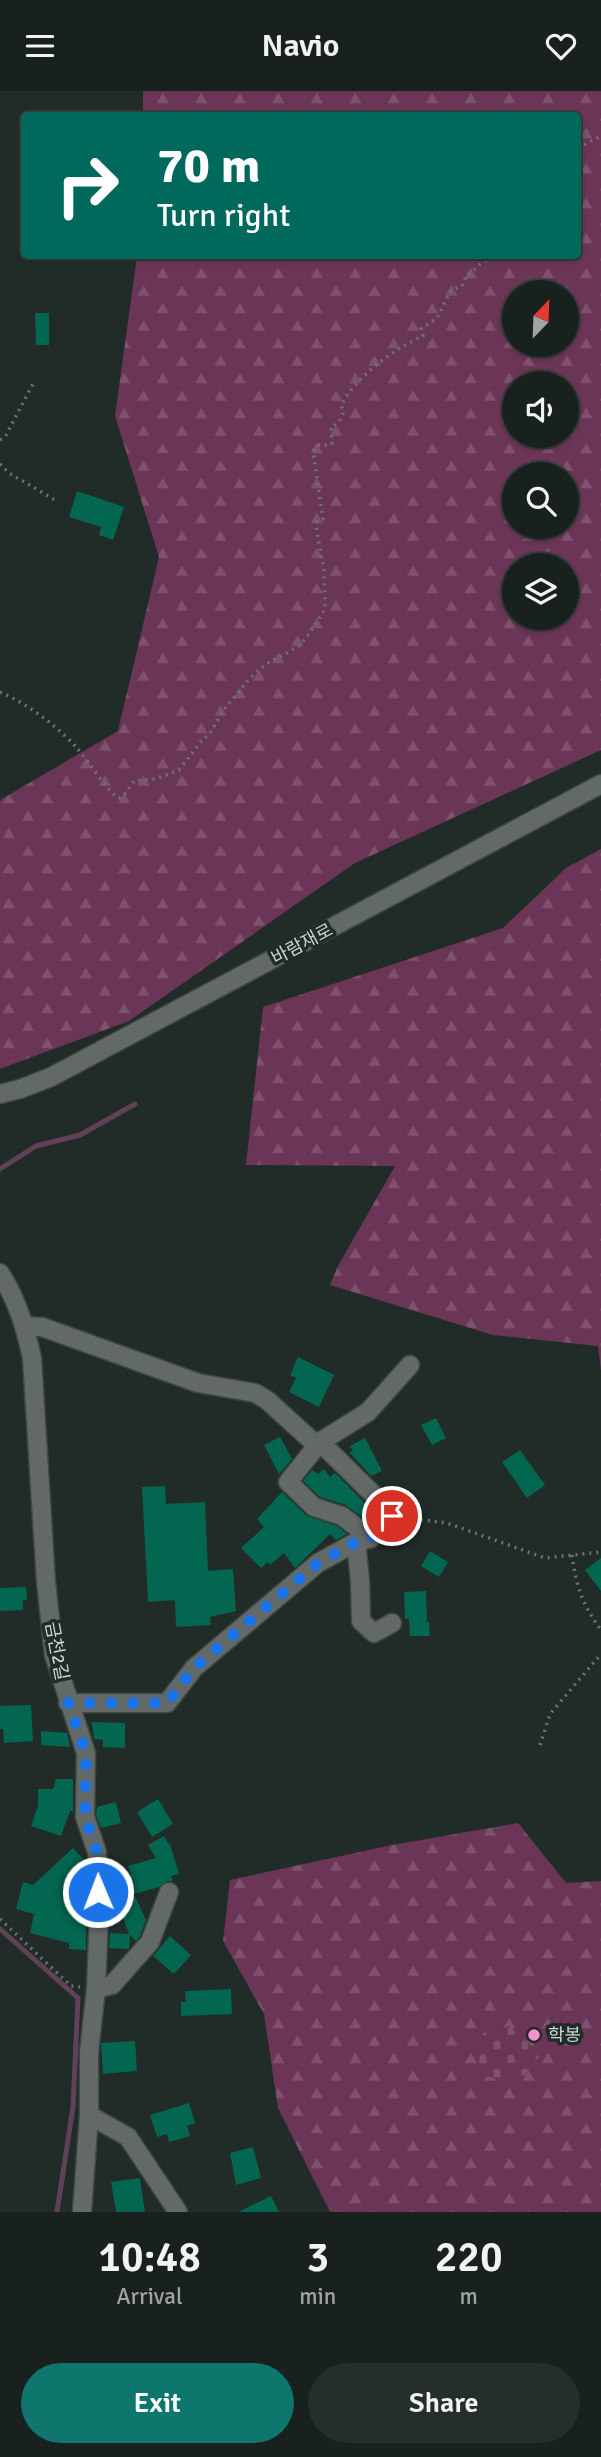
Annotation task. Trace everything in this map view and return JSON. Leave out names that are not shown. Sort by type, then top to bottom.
[{"type":"street","name":"바람재로","points":[[0,1094],[51,1077],[601,784]]},
{"type":"street","name":"금천2길","points":[[0,1273],[15,1296],[32,1358],[54,1655],[86,1753],[85,1817],[97,1852],[99,1912],[96,1989],[89,2052],[89,2115],[82,2212]]},
{"type":"street","points":[[25,1326],[42,1327],[198,1383],[255,1393],[267,1400],[312,1441],[320,1442],[392,1516],[363,1540],[318,1563],[194,1668],[167,1703],[68,1703]]},
{"type":"street","points":[[392,1623],[374,1633],[361,1621],[363,1540],[342,1516],[314,1507],[288,1482],[320,1442],[368,1412],[411,1365]]},
{"type":"street","points":[[96,1989],[112,1985],[150,1942],[169,1892]]},
{"type":"street","points":[[89,2115],[128,2137],[178,2212]]},
{"type":"path","points":[[581,146],[601,136]]},
{"type":"path","points":[[0,692],[16,699],[76,746],[114,796],[119,798],[124,795],[134,781],[155,779],[179,770],[209,735],[223,711],[249,679],[266,664],[299,646],[325,609],[324,570],[316,527],[317,522],[323,519],[313,451],[319,445],[332,444],[331,427],[342,417],[344,411],[341,406],[346,396],[368,371],[385,361],[395,349],[423,336],[421,329],[437,318],[451,290],[462,286],[467,274],[491,259]]},
{"type":"path","points":[[0,440],[6,435],[34,382]]},
{"type":"path","points":[[0,464],[9,473],[55,500]]},
{"type":"path","points":[[392,1516],[447,1523],[545,1558],[601,1552]]},
{"type":"path","points":[[572,1555],[576,1584],[587,1611],[601,1630]]},
{"type":"path","points":[[540,1745],[551,1714],[601,1654]]},
{"type":"path","points":[[0,1919],[71,1986],[96,1989]]},
{"type":"green space","points":[[143,91],[601,91],[601,750],[355,863],[129,1021],[0,1069],[0,800],[118,731],[159,557],[115,416],[137,259],[581,259],[581,112],[143,112]]},
{"type":"green space","points":[[601,849],[601,1371],[598,1346],[493,1335],[330,1285],[395,1166],[246,1165],[263,1007],[503,928],[566,868]]},
{"type":"green space","points":[[518,1823],[566,1883],[601,1881],[601,2212],[330,2212],[278,2108],[264,2014],[223,1941],[230,1880],[392,1845]]},
{"type":"green space","points":[[509,2026],[527,2040],[539,2057],[525,2075],[503,2079],[485,2076],[475,2054],[483,2033]]},
{"type":"building","points":[[35,313],[49,313],[49,345],[36,345]]},
{"type":"building","points":[[77,491],[124,507],[113,540],[99,535],[101,527],[69,517]]},
{"type":"building","points":[[298,1357],[334,1375],[319,1407],[289,1392],[296,1378],[290,1375]]},
{"type":"building","points":[[436,1418],[446,1438],[432,1445],[421,1425]]},
{"type":"building","points":[[280,1437],[292,1459],[279,1474],[264,1445]]},
{"type":"building","points":[[365,1438],[382,1471],[371,1476],[349,1452],[353,1451],[350,1446]]},
{"type":"building","points":[[520,1450],[545,1485],[527,1498],[502,1462]]},
{"type":"building","points":[[324,1469],[330,1477],[335,1473],[369,1507],[364,1512],[369,1516],[365,1519],[346,1505],[320,1497],[303,1481],[312,1470],[318,1474]]},
{"type":"building","points":[[165,1486],[166,1504],[205,1502],[208,1571],[233,1569],[236,1611],[210,1617],[211,1625],[176,1627],[175,1600],[148,1602],[142,1487]]},
{"type":"building","points":[[282,1492],[307,1516],[337,1526],[347,1534],[336,1540],[330,1534],[295,1568],[284,1553],[270,1565],[268,1562],[261,1568],[241,1548],[264,1527],[257,1519]]},
{"type":"building","points":[[430,1551],[448,1562],[439,1577],[421,1566]]},
{"type":"building","points":[[601,1558],[601,1591],[585,1570]]},
{"type":"building","points":[[26,1587],[27,1600],[23,1600],[23,1610],[0,1611],[0,1588]]},
{"type":"building","points":[[426,1591],[430,1636],[410,1636],[409,1619],[405,1619],[404,1592]]},
{"type":"building","points":[[31,1705],[33,1741],[4,1743],[3,1729],[0,1729],[0,1706]]},
{"type":"building","points":[[92,1722],[125,1723],[125,1748],[103,1747],[103,1740],[94,1739]]},
{"type":"building","points":[[41,1731],[67,1733],[70,1747],[41,1745]]},
{"type":"building","points":[[56,1779],[73,1779],[73,1811],[70,1811],[61,1836],[31,1826],[38,1805],[38,1789],[53,1789]]},
{"type":"building","points":[[158,1799],[173,1824],[152,1837],[137,1812]]},
{"type":"building","points":[[116,1802],[121,1823],[101,1828],[96,1815],[97,1807]]},
{"type":"building","points":[[164,1836],[171,1847],[179,1874],[171,1876],[173,1881],[134,1894],[146,1920],[140,1936],[136,1941],[130,1935],[129,1949],[109,1948],[110,1933],[129,1934],[117,1903],[110,1903],[109,1876],[131,1875],[128,1866],[156,1858],[148,1845]]},
{"type":"building","points":[[73,1848],[86,1862],[86,1950],[69,1949],[69,1943],[30,1933],[34,1914],[16,1909],[23,1882],[33,1885]]},
{"type":"building","points":[[170,1936],[191,1955],[174,1974],[153,1956]]},
{"type":"building","points":[[231,1989],[232,2014],[181,2016],[181,2002],[186,2002],[185,1991]]},
{"type":"building","points":[[135,2041],[137,2071],[103,2074],[101,2043]]},
{"type":"building","points":[[189,2103],[195,2123],[187,2126],[190,2136],[169,2142],[167,2134],[157,2137],[150,2115]]},
{"type":"building","points":[[253,2147],[261,2178],[236,2185],[230,2153]]},
{"type":"building","points":[[140,2178],[145,2212],[116,2212],[111,2182]]},
{"type":"building","points":[[271,2196],[279,2212],[238,2212]]},
{"type":"waterway","points":[[0,1169],[36,1146],[80,1135],[135,1104]]},
{"type":"waterway","points":[[0,1929],[78,1998],[73,2107],[57,2212]]},
{"type":"place","name":"학봉","points":[[534,2035]]},
{"type":"route","points":[[98,1892],[97,1852],[85,1817],[86,1753],[68,1703],[167,1703],[194,1668],[318,1563],[356,1542],[371,1538],[392,1516]]}]
